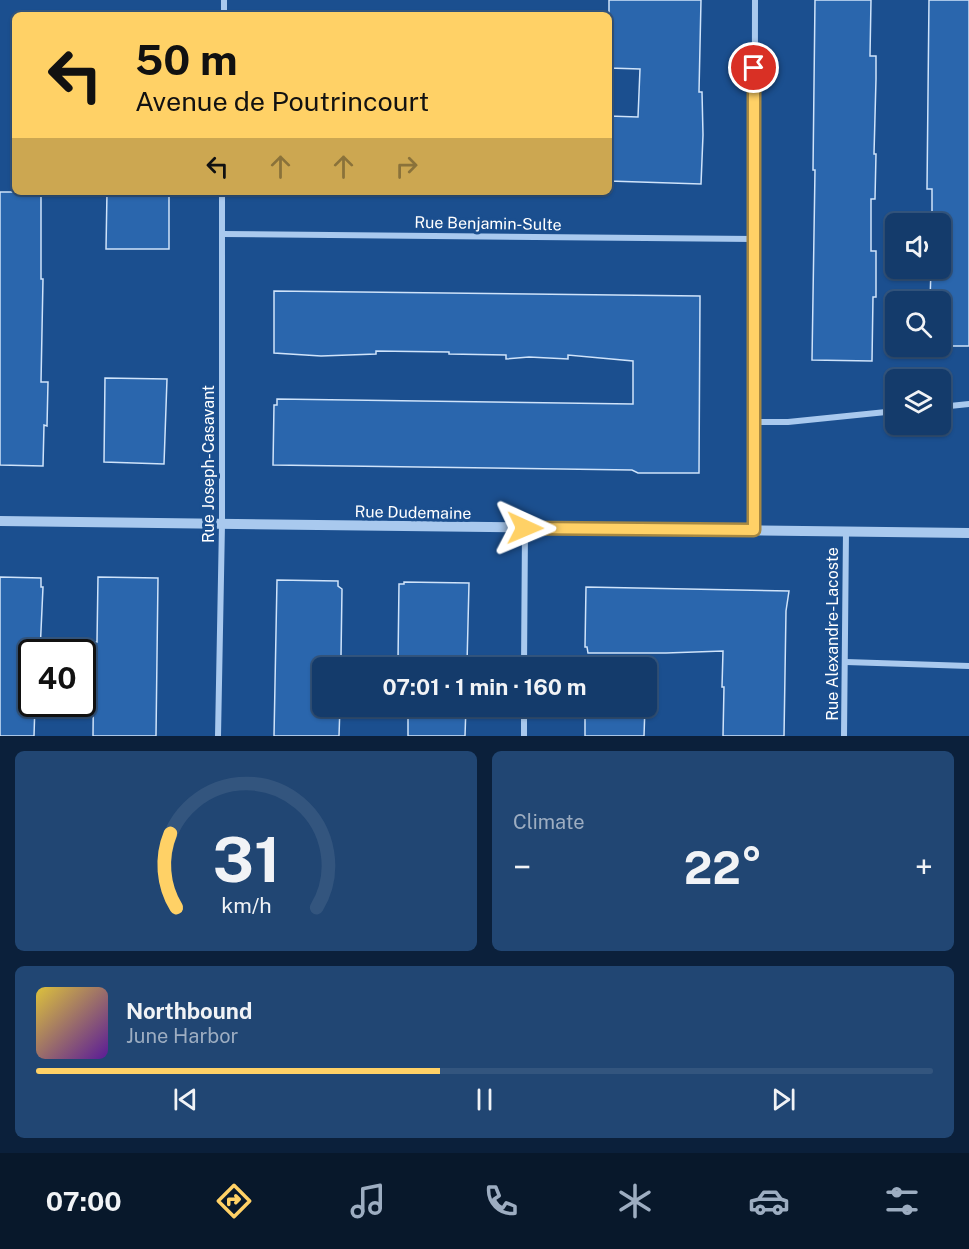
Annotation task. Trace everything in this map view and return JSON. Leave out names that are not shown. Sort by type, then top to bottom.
[{"type":"street","points":[[754,530],[755,0]]},
{"type":"street","name":"Rue Joseph-Casavant","points":[[218,736],[222,524],[222,195]]},
{"type":"street","name":"Rue Benjamin-Sulte","points":[[222,234],[754,239]]},
{"type":"street","points":[[951,406],[969,404]]},
{"type":"street","points":[[754,422],[788,422],[885,412]]},
{"type":"street","name":"Rue Dudemaine","points":[[0,521],[969,533]]},
{"type":"street","points":[[524,657],[525,528]]},
{"type":"street","name":"Rue Alexandre-Lacoste","points":[[844,736],[846,531]]},
{"type":"street","points":[[846,662],[969,666]]},
{"type":"street","points":[[524,717],[524,736]]},
{"type":"building","points":[[609,0],[701,0],[699,92],[702,92],[703,135],[701,184],[612,181],[612,116],[638,117],[640,69],[612,68],[612,12],[609,12]]},
{"type":"building","points":[[815,0],[871,0],[870,56],[876,56],[875,199],[871,199],[871,251],[876,251],[876,297],[873,297],[872,361],[812,360]]},
{"type":"building","points":[[929,0],[969,0],[969,346],[951,346],[951,291],[930,291],[931,279],[951,279],[951,213],[932,213],[932,189],[927,189]]},
{"type":"building","points":[[0,192],[12,192],[12,195],[41,195],[41,279],[43,279],[41,382],[48,382],[47,426],[44,425],[43,466],[0,465]]},
{"type":"building","points":[[107,195],[169,195],[169,249],[106,249]]},
{"type":"building","points":[[274,291],[700,296],[699,473],[273,465],[274,405],[277,405],[277,399],[633,404],[633,361],[568,355],[568,359],[529,357],[506,359],[506,355],[449,354],[449,352],[376,351],[376,354],[321,356],[274,353]]},
{"type":"building","points":[[105,378],[167,379],[164,464],[104,462]]},
{"type":"building","points":[[0,577],[41,578],[41,587],[43,587],[41,639],[18,639],[18,717],[35,717],[34,736],[0,736]]},
{"type":"building","points":[[98,577],[158,578],[156,736],[93,736],[93,717],[96,717]]},
{"type":"building","points":[[277,580],[338,581],[338,586],[342,589],[341,656],[312,657],[312,717],[340,717],[339,736],[274,736]]},
{"type":"building","points":[[404,582],[469,583],[467,657],[398,657],[399,584],[404,584]]},
{"type":"building","points":[[586,587],[789,591],[786,611],[784,736],[723,736],[723,651],[588,653],[585,647]]},
{"type":"building","points":[[408,717],[466,717],[465,736],[408,736]]},
{"type":"building","points":[[585,717],[645,717],[644,736],[585,736]]},
{"type":"route","points":[[525,528],[754,530],[754,68]]}]
